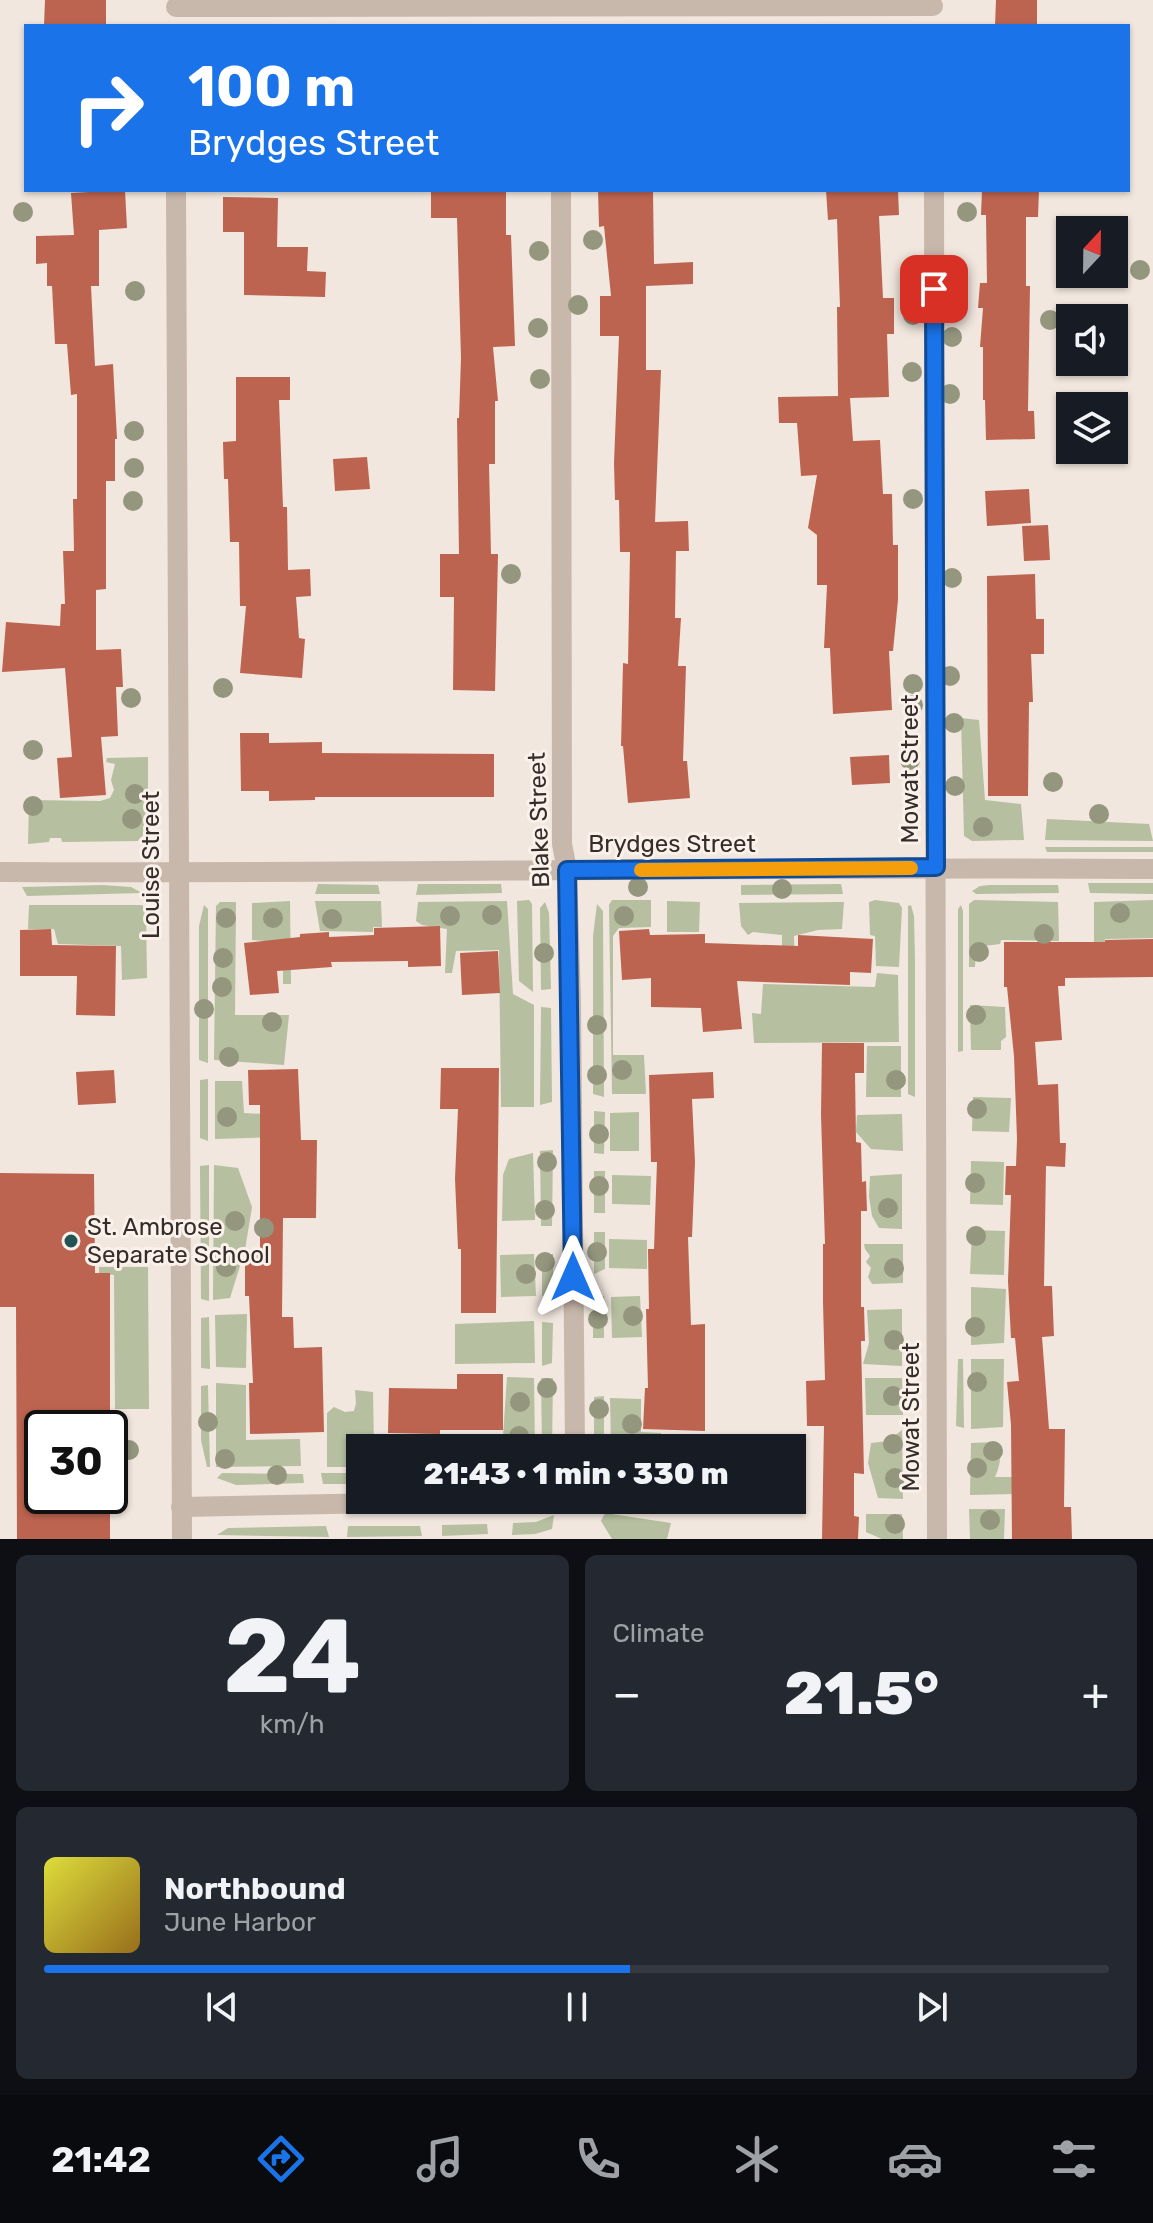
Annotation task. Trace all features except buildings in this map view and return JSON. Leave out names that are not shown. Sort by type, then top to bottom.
[{"type":"street","points":[[176,11],[933,11]]},
{"type":"street","name":"Louise Street","points":[[176,192],[182,1539]]},
{"type":"street","name":"Blake Street","points":[[561,192],[562,844],[567,870],[571,1001],[575,1434]]},
{"type":"street","name":"Mowat Street","points":[[934,192],[937,1539]]},
{"type":"street","name":"Brydges Street","points":[[0,872],[936,867],[1153,869]]},
{"type":"street","points":[[181,1507],[346,1504]]},
{"type":"green space","points":[[961,718],[979,720],[985,800],[1021,804],[1024,840],[972,841],[964,836]]},
{"type":"green space","points":[[148,757],[148,825],[138,841],[62,842],[61,838],[50,838],[49,842],[28,844],[29,800],[100,801],[110,798],[114,790],[111,780],[115,764],[106,762],[107,758]]},
{"type":"green space","points":[[1047,819],[1149,824],[1153,841],[1045,840]]},
{"type":"green space","points":[[1045,847],[1153,847],[1153,852],[1047,852]]},
{"type":"green space","points":[[1088,883],[1153,883],[1153,894],[1090,893]]},
{"type":"green space","points":[[318,884],[378,885],[380,894],[315,894]]},
{"type":"green space","points":[[418,884],[501,884],[502,893],[416,895]]},
{"type":"green space","points":[[841,884],[843,894],[741,895],[741,885]]},
{"type":"green space","points":[[990,885],[1058,885],[1059,893],[976,894],[972,891]]},
{"type":"green space","points":[[22,887],[131,887],[142,893],[27,896]]},
{"type":"green space","points":[[529,900],[532,904],[533,992],[519,981],[517,901]]},
{"type":"green space","points":[[612,900],[651,900],[651,927],[619,928],[613,936],[613,1055],[644,1055],[646,1094],[612,1094],[609,905]]},
{"type":"green space","points":[[974,900],[1058,902],[1059,941],[1001,940],[1000,944],[976,947],[975,967],[969,967],[969,904]]},
{"type":"green space","points":[[1153,900],[1153,938],[1105,939],[1103,960],[1094,959],[1094,902]]},
{"type":"green space","points":[[290,901],[291,984],[283,984],[283,948],[266,941],[252,940],[252,903]]},
{"type":"green space","points":[[315,901],[381,901],[382,927],[373,927],[373,932],[320,931]]},
{"type":"green space","points":[[507,901],[513,994],[534,1005],[534,1107],[501,1107],[499,950],[456,951],[452,973],[445,973],[447,929],[416,921],[418,902]]},
{"type":"green space","points":[[667,901],[700,902],[699,932],[667,932]]},
{"type":"green space","points":[[220,902],[236,902],[235,1015],[289,1015],[284,1065],[214,1060],[216,906]]},
{"type":"green space","points":[[545,902],[549,913],[551,989],[541,990],[540,908]]},
{"type":"green space","points":[[844,902],[842,929],[818,930],[794,936],[795,973],[782,973],[782,935],[753,932],[748,935],[741,926],[739,903]]},
{"type":"green space","points":[[869,902],[899,903],[902,908],[899,967],[876,966],[875,936],[870,935]]},
{"type":"green space","points":[[597,904],[603,911],[604,1097],[593,1094],[593,936]]},
{"type":"green space","points":[[29,905],[142,905],[146,910],[147,978],[122,980],[121,946],[58,944],[54,929],[28,929]]},
{"type":"green space","points":[[204,905],[208,909],[208,1063],[199,1060],[199,926]]},
{"type":"green space","points":[[911,905],[915,960],[915,1097],[908,1094],[908,906]]},
{"type":"green space","points":[[961,905],[963,1051],[958,1052],[958,909]]},
{"type":"green space","points":[[877,973],[898,975],[899,1042],[754,1043],[752,1013],[761,1014],[763,984],[875,987]]},
{"type":"green space","points":[[970,1005],[1005,1007],[1006,1037],[1001,1041],[1001,1050],[971,1050]]},
{"type":"green space","points":[[541,1007],[551,1008],[552,1102],[540,1105]]},
{"type":"green space","points":[[867,1046],[901,1046],[901,1097],[866,1097]]},
{"type":"green space","points":[[208,1079],[208,1141],[200,1138],[200,1080]]},
{"type":"green space","points":[[215,1081],[242,1081],[244,1113],[282,1115],[280,1137],[215,1139]]},
{"type":"green space","points":[[973,1097],[1011,1098],[1009,1132],[972,1131]]},
{"type":"green space","points":[[594,1111],[605,1112],[604,1154],[594,1153]]},
{"type":"green space","points":[[639,1112],[639,1151],[610,1151],[610,1113]]},
{"type":"green space","points":[[902,1114],[903,1151],[871,1149],[856,1132],[857,1115]]},
{"type":"green space","points":[[553,1150],[552,1226],[541,1226],[540,1151]]},
{"type":"green space","points":[[533,1153],[535,1220],[502,1221],[503,1175],[509,1159]]},
{"type":"green space","points":[[971,1161],[1004,1162],[1003,1205],[970,1204]]},
{"type":"green space","points":[[209,1165],[209,1301],[201,1299],[200,1166]]},
{"type":"green space","points":[[214,1165],[238,1168],[252,1207],[245,1250],[230,1298],[213,1300]]},
{"type":"green space","points":[[594,1171],[605,1171],[605,1213],[594,1213]]},
{"type":"green space","points":[[902,1174],[902,1229],[879,1228],[872,1216],[870,1176]]},
{"type":"green space","points":[[612,1175],[651,1176],[650,1205],[612,1204]]},
{"type":"green space","points":[[972,1230],[1005,1231],[1004,1275],[970,1274]]},
{"type":"green space","points":[[594,1232],[605,1232],[605,1269],[594,1274]]},
{"type":"green space","points":[[609,1239],[647,1240],[647,1269],[609,1268]]},
{"type":"green space","points":[[864,1244],[903,1244],[903,1283],[872,1284],[868,1277],[871,1268],[866,1262],[870,1256]]},
{"type":"green space","points":[[534,1254],[536,1296],[501,1297],[500,1255]]},
{"type":"green space","points":[[542,1254],[553,1254],[553,1297],[542,1296]]},
{"type":"green space","points":[[99,1267],[148,1267],[149,1409],[115,1409],[114,1275],[99,1274]]},
{"type":"green space","points":[[971,1287],[1006,1289],[1004,1343],[971,1345]]},
{"type":"green space","points":[[593,1296],[604,1296],[604,1338],[593,1338]]},
{"type":"green space","points":[[640,1296],[642,1337],[612,1338],[611,1297]]},
{"type":"green space","points":[[902,1309],[902,1366],[863,1364],[869,1343],[867,1310]]},
{"type":"green space","points":[[247,1314],[246,1368],[216,1367],[215,1315]]},
{"type":"green space","points":[[209,1317],[210,1369],[201,1368],[201,1318]]},
{"type":"green space","points":[[534,1321],[535,1363],[455,1364],[455,1324]]},
{"type":"green space","points":[[542,1322],[553,1323],[552,1363],[542,1366]]},
{"type":"green space","points":[[958,1359],[963,1359],[964,1428],[956,1426]]},
{"type":"green space","points":[[971,1359],[1004,1359],[1003,1427],[971,1429]]},
{"type":"green space","points":[[507,1377],[534,1378],[535,1434],[503,1434]]},
{"type":"green space","points":[[541,1378],[553,1378],[552,1434],[542,1434]]},
{"type":"green space","points":[[865,1378],[902,1378],[903,1415],[866,1415]]},
{"type":"green space","points":[[216,1383],[246,1385],[246,1440],[300,1439],[301,1466],[216,1467]]},
{"type":"green space","points":[[208,1385],[210,1467],[207,1467],[201,1440],[201,1386]]},
{"type":"green space","points":[[355,1390],[373,1392],[374,1434],[346,1434],[346,1467],[327,1467],[327,1413],[334,1407],[345,1412],[354,1411]]},
{"type":"green space","points":[[604,1396],[604,1434],[594,1434],[594,1397]]},
{"type":"green space","points":[[610,1398],[641,1399],[641,1432],[661,1433],[661,1434],[611,1434]]},
{"type":"green space","points":[[902,1430],[903,1499],[878,1498],[868,1463],[871,1443],[888,1441]]},
{"type":"green space","points":[[995,1442],[1000,1445],[1000,1454],[995,1477],[1015,1477],[1013,1494],[970,1495],[971,1443]]},
{"type":"green space","points":[[222,1473],[303,1474],[304,1483],[236,1485],[217,1478]]},
{"type":"green space","points":[[321,1473],[346,1473],[346,1484],[323,1484]]},
{"type":"green space","points":[[969,1509],[1005,1509],[1004,1539],[970,1539]]},
{"type":"green space","points":[[604,1514],[612,1514],[671,1523],[667,1539],[612,1539],[601,1521]]},
{"type":"green space","points":[[866,1514],[902,1514],[903,1539],[882,1539],[866,1532]]},
{"type":"green space","points":[[554,1515],[552,1529],[535,1534],[512,1535],[513,1523],[536,1522]]},
{"type":"green space","points":[[487,1524],[488,1534],[442,1536],[442,1525]]},
{"type":"green space","points":[[326,1526],[329,1537],[217,1535],[228,1528]]},
{"type":"green space","points":[[348,1526],[420,1526],[422,1536],[347,1537]]},
{"type":"slow traffic","points":[[641,870],[911,868]]},
{"type":"place","name":"St. Ambrose Separate School","points":[[71,1241]]},
{"type":"route","points":[[573,1277],[567,870],[936,867],[934,289]]}]
